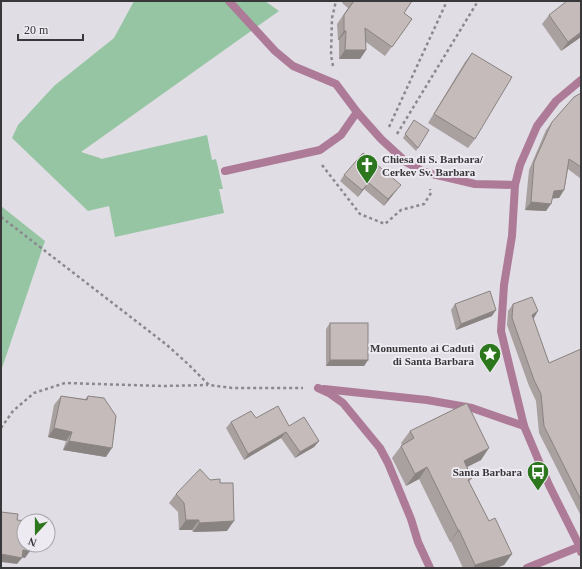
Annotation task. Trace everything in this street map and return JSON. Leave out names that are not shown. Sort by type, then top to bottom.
[{"type":"street","points":[[229,1],[275,50],[293,66],[336,84],[357,112],[381,139],[406,162],[424,172],[475,184],[515,186]]},
{"type":"street","points":[[527,568],[581,548],[550,485],[524,426],[501,331],[504,285],[512,236],[515,186],[520,165],[537,126],[556,101],[581,80]]},
{"type":"street","points":[[225,171],[320,150],[341,135],[357,112]]},
{"type":"street","points":[[318,388],[427,400],[472,408],[524,426]]},
{"type":"street","points":[[318,388],[329,393],[343,403],[380,448],[388,463],[411,519],[418,542],[430,568]]},
{"type":"path","points":[[336,1],[332,18],[331,55],[336,84]]},
{"type":"path","points":[[381,139],[392,121],[448,1]]},
{"type":"path","points":[[389,147],[478,1]]},
{"type":"path","points":[[311,152],[360,214],[385,224],[401,210],[424,204],[431,193],[424,172]]},
{"type":"path","points":[[1,217],[167,345],[209,385]]},
{"type":"path","points":[[1,428],[13,411],[34,393],[65,383],[163,386],[209,385],[233,388],[318,388]]},
{"type":"green space","points":[[134,1],[265,1],[279,11],[81,152],[101,159],[207,135],[212,160],[216,159],[223,189],[219,189],[224,213],[115,237],[109,206],[88,211],[12,138],[18,125],[54,86],[114,38]]},
{"type":"green space","points":[[1,206],[45,241],[1,371]]},
{"type":"building","points":[[354,1],[412,1],[404,13],[412,19],[392,47],[365,28],[366,50],[345,50],[346,31],[344,31],[344,15]]},
{"type":"building","points":[[567,1],[581,1],[581,32],[568,42],[549,15]]},
{"type":"building","points":[[472,53],[512,77],[475,139],[434,114]]},
{"type":"building","points":[[581,93],[581,167],[569,159],[564,190],[554,191],[551,204],[531,202],[534,162],[552,122],[574,97]]},
{"type":"building","points":[[414,120],[429,130],[418,148],[405,134]]},
{"type":"building","name":"Chiesa di S. Barbara/ Cerkev Sv. Barbara","points":[[363,153],[401,185],[388,199],[369,183],[362,190],[344,175]]},
{"type":"building","points":[[490,291],[496,310],[461,324],[455,304]]},
{"type":"building","points":[[532,297],[538,311],[532,315],[549,363],[581,349],[581,500],[544,426],[541,394],[534,380],[512,318],[513,304]]},
{"type":"building","points":[[330,323],[368,323],[368,360],[330,360]]},
{"type":"building","points":[[61,396],[87,400],[88,396],[104,398],[116,416],[112,448],[69,441],[72,432],[54,428]]},
{"type":"building","points":[[467,403],[489,448],[464,461],[472,478],[468,480],[489,521],[495,518],[512,554],[475,565],[427,467],[415,474],[401,446],[414,438],[410,431]]},
{"type":"building","points":[[278,406],[289,426],[304,417],[319,441],[300,452],[286,432],[248,454],[231,422],[251,411],[256,418]]},
{"type":"building","points":[[200,469],[210,480],[220,479],[220,483],[233,483],[234,521],[199,523],[199,520],[186,520],[184,503],[176,494]]},
{"type":"building","points":[[1,512],[16,514],[16,553],[23,553],[22,558],[1,554]]},
{"type":"place","name":"Chiesa di S. Barbara/ Cerkev Sv. Barbara","points":[[367,184]]},
{"type":"place","name":"Monumento ai Caduti di Santa Barbara","points":[[490,374]]},
{"type":"place","name":"Santa Barbara","points":[[538,492]]}]
